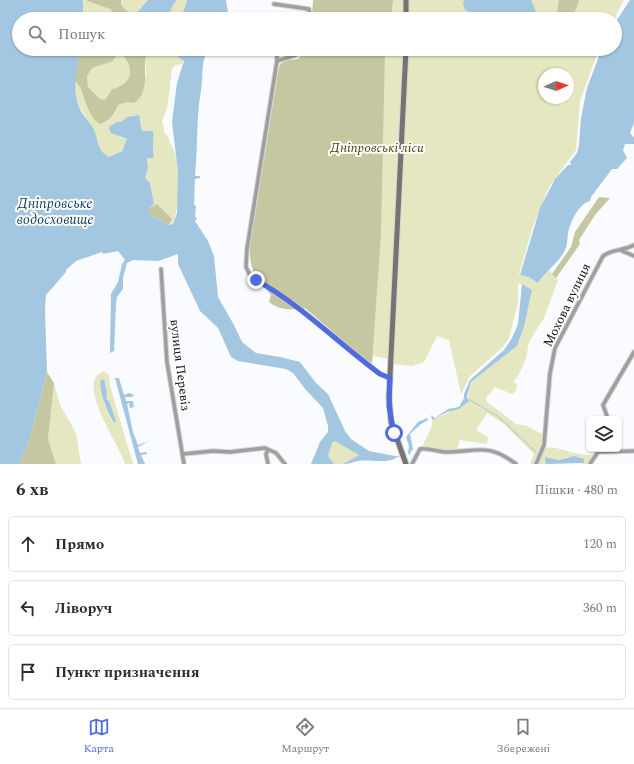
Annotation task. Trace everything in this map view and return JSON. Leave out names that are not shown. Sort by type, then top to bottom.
[{"type":"main road","points":[[406,0],[406,12]]},
{"type":"main road","points":[[405,463],[394,433],[390,413],[390,378],[406,56]]},
{"type":"street","points":[[274,4],[309,9],[309,12]]},
{"type":"street","points":[[277,56],[247,249],[246,267],[250,275],[256,280],[277,292],[380,374],[390,378]]},
{"type":"street","points":[[277,61],[293,56]]},
{"type":"street","name":"Мохова вулиця","points":[[536,464],[544,444],[550,372],[555,348],[603,256],[609,252],[622,251],[634,245]]},
{"type":"street","points":[[622,251],[634,256]]},
{"type":"street","name":"вулиця Перевіз","points":[[161,269],[167,362],[184,464]]},
{"type":"street","points":[[607,416],[603,405],[634,352]]},
{"type":"street","points":[[183,454],[213,451],[230,452],[264,448],[276,453],[285,464]]},
{"type":"street","points":[[412,464],[420,448],[444,452],[490,449],[499,452],[516,464]]},
{"type":"street","points":[[268,450],[268,464]]},
{"type":"street","points":[[622,451],[634,451]]},
{"type":"street","points":[[590,464],[598,452]]},
{"type":"green space","points":[[83,0],[108,8],[113,12],[83,12]]},
{"type":"green space","points":[[85,0],[121,0],[121,5],[128,12],[112,12],[110,9]]},
{"type":"green space","points":[[121,0],[148,0],[138,12],[128,12],[121,5]]},
{"type":"green space","points":[[177,0],[187,0],[183,12],[170,12]]},
{"type":"green space","points":[[313,0],[393,0],[392,12],[312,12]]},
{"type":"green space","points":[[314,0],[624,0],[618,12],[312,12]]},
{"type":"green space","points":[[559,0],[579,0],[574,12],[557,12]]},
{"type":"green space","points":[[79,56],[115,56],[111,62],[92,68],[87,76],[88,87],[100,99],[105,100],[112,89],[121,86],[128,80],[130,68],[124,56],[146,56],[143,92],[134,103],[127,102],[118,105],[113,114],[104,123],[100,124],[94,119],[87,107],[78,83],[74,81]]},
{"type":"green space","points":[[113,56],[124,56],[130,68],[129,77],[128,80],[121,86],[112,89],[105,100],[100,99],[88,87],[87,76],[92,68],[111,62]]},
{"type":"green space","points":[[145,56],[177,56],[184,60],[182,64],[175,65],[172,69],[167,109],[162,120],[165,134],[168,136],[177,161],[177,207],[173,224],[169,225],[172,219],[155,205],[149,208],[154,204],[150,183],[144,178],[148,168],[147,158],[154,158],[152,150],[154,143],[142,131],[140,119],[134,115],[121,122],[117,122],[117,134],[119,137],[127,139],[125,146],[121,151],[109,157],[102,151],[94,132],[79,106],[74,88],[74,81],[78,82],[88,110],[95,120],[101,124],[105,123],[112,117],[118,105],[127,102],[134,103],[146,73]]},
{"type":"green space","points":[[300,56],[385,56],[381,232],[372,363],[368,362],[305,308],[282,308],[269,302],[271,295],[257,278],[252,267],[250,245],[278,72],[280,64],[287,60],[298,59]]},
{"type":"green space","name":"Дніпровські ліси","points":[[305,56],[596,56],[580,101],[576,150],[549,187],[533,226],[519,274],[529,277],[538,283],[549,270],[558,280],[544,318],[529,342],[526,359],[519,374],[513,382],[517,384],[516,391],[512,394],[495,387],[486,398],[487,402],[516,424],[527,426],[542,434],[543,445],[533,464],[530,464],[534,454],[504,424],[487,413],[476,430],[489,438],[486,444],[460,440],[457,449],[444,450],[422,447],[432,426],[432,420],[464,405],[468,399],[471,382],[517,346],[524,327],[532,290],[522,284],[518,284],[518,303],[509,338],[502,348],[470,376],[461,394],[449,340],[437,336],[424,362],[412,366],[394,364],[394,360],[373,356],[372,363]]},
{"type":"green space","points":[[599,197],[610,198],[595,215],[579,240],[580,244],[556,278],[552,274],[571,247],[575,232]]},
{"type":"green space","points":[[157,204],[172,219],[169,225],[149,214],[149,208]]},
{"type":"green space","points":[[104,371],[109,375],[110,386],[133,464],[125,464],[101,414],[96,400],[94,387],[96,377]],"holes":[[[106,387],[106,398],[110,403],[116,421],[111,420],[104,404]]]},
{"type":"green space","points":[[47,372],[54,383],[48,439],[56,464],[19,464],[29,441]]},
{"type":"green space","points":[[54,383],[60,405],[76,433],[81,464],[56,464],[48,439]]},
{"type":"green space","points":[[335,441],[359,455],[343,464],[334,464],[328,456],[332,443]]},
{"type":"green space","points":[[545,448],[557,448],[583,455],[595,454],[588,464],[583,464],[567,457],[559,460],[546,457],[546,464],[538,464]]},
{"type":"water","name":"Дніпровське водосховище","points":[[0,0],[83,0],[83,12],[12,12],[12,56],[79,56],[75,81],[78,105],[93,128],[102,151],[109,157],[122,151],[127,139],[111,133],[109,129],[110,126],[117,122],[121,122],[127,117],[139,115],[142,131],[153,131],[154,158],[147,158],[148,168],[145,178],[150,183],[154,204],[149,208],[149,214],[169,225],[173,224],[177,213],[178,172],[172,122],[177,83],[184,61],[177,56],[206,56],[203,65],[198,111],[195,176],[200,176],[200,178],[195,179],[194,205],[196,206],[195,217],[197,218],[195,221],[208,241],[214,256],[218,297],[242,342],[256,353],[300,362],[316,383],[328,394],[345,431],[351,439],[369,451],[395,456],[396,458],[387,461],[356,461],[343,464],[359,455],[335,441],[332,443],[328,456],[334,464],[311,464],[320,442],[328,432],[328,426],[323,408],[305,389],[293,373],[286,369],[238,361],[231,357],[218,328],[200,311],[178,264],[178,254],[158,261],[133,260],[127,263],[123,278],[123,289],[117,297],[114,351],[110,353],[111,294],[118,282],[122,264],[125,260],[118,251],[103,254],[102,252],[76,261],[66,270],[66,272],[46,295],[47,372],[29,441],[19,464],[0,464]]},
{"type":"water","points":[[148,0],[177,0],[170,12],[138,11]]},
{"type":"water","points":[[187,0],[226,0],[228,12],[183,12]]},
{"type":"water","points":[[464,0],[531,0],[536,12],[470,12],[465,10],[463,3]]},
{"type":"water","points":[[630,0],[634,0],[634,123],[630,133],[634,138],[634,144],[625,144],[623,150],[627,158],[617,169],[612,169],[591,197],[590,201],[582,205],[579,209],[569,229],[567,245],[564,252],[538,283],[529,277],[520,275],[540,208],[555,179],[568,165],[571,165],[570,162],[577,153],[581,118],[587,88],[599,56],[622,56],[622,12]]},
{"type":"water","points":[[522,284],[532,290],[524,327],[517,346],[471,382],[467,397],[469,401],[459,409],[447,412],[432,420],[431,415],[435,418],[448,409],[459,407],[464,398],[464,394],[470,380],[504,350],[512,338],[518,324]]},
{"type":"water","points":[[115,378],[119,378],[124,395],[129,393],[134,395],[132,397],[125,397],[126,401],[133,401],[134,407],[130,408],[129,403],[127,404],[133,432],[138,445],[149,441],[138,447],[140,453],[147,452],[147,454],[141,455],[145,464],[138,464]]},
{"type":"water","points":[[101,379],[104,380],[107,393],[106,398],[110,403],[116,421],[115,423],[109,415],[104,402],[100,383]]},
{"type":"water","points":[[427,418],[428,420],[410,434],[413,449],[409,455],[409,446],[406,437],[418,422]]},
{"type":"water","points":[[574,456],[584,459],[584,463],[546,464],[545,457],[559,460]]},
{"type":"waterway","points":[[470,400],[499,417],[536,452]]},
{"type":"waterway","points":[[395,457],[400,456]]},
{"type":"route","points":[[256,280],[277,292],[300,309],[370,367],[380,374],[390,378],[389,406],[394,433]]}]
